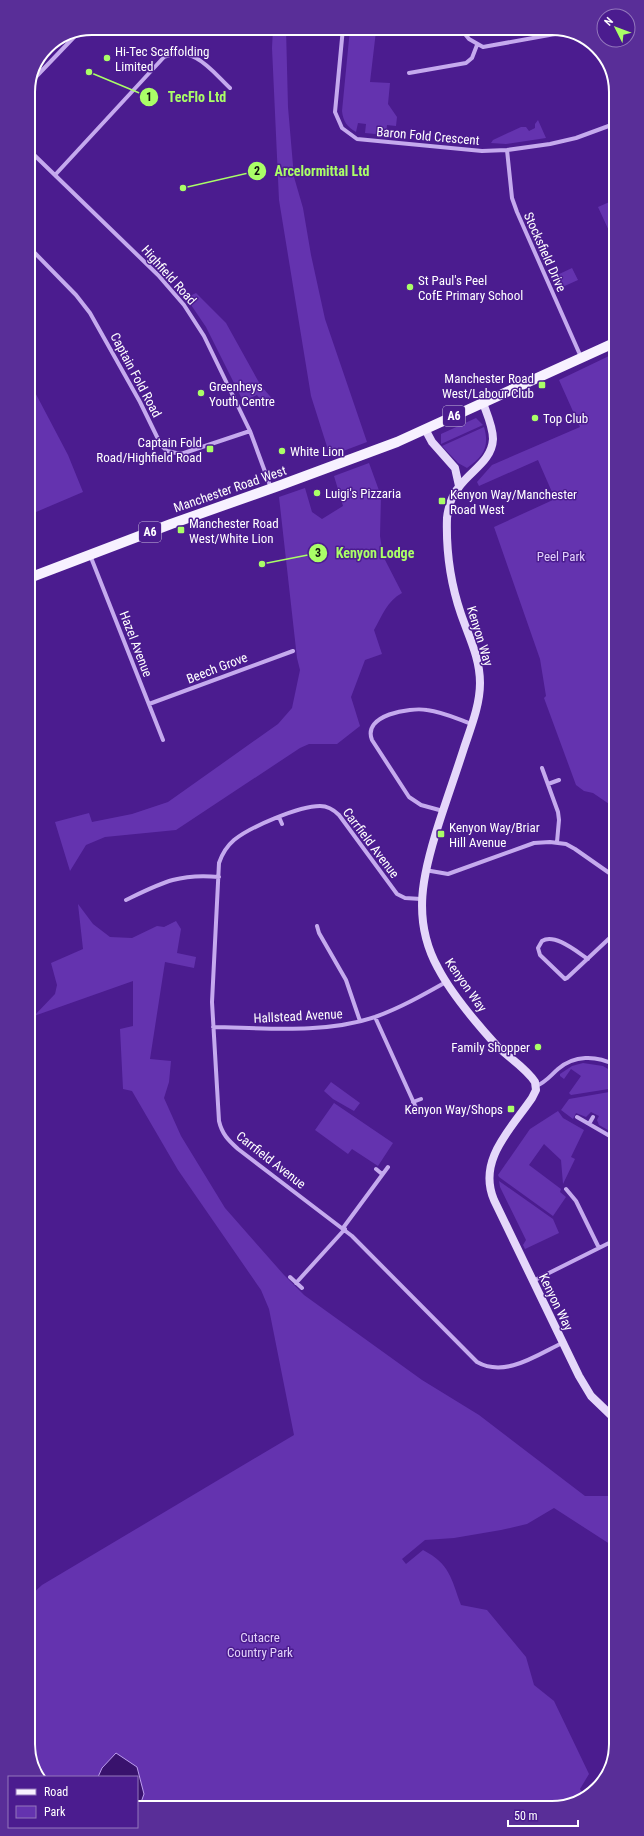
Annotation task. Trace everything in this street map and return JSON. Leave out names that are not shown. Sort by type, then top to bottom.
[{"type":"main road","name":"Manchester Road West","points":[[35,576],[361,456],[425,429],[609,345]]},
{"type":"street","name":"Baron Fold Crescent","points":[[342,35],[335,112],[339,123],[346,132],[357,139],[482,151],[507,150],[570,139],[609,127]]},
{"type":"street","points":[[465,35],[477,45],[488,47],[550,35]]},
{"type":"street","points":[[38,75],[73,38]]},
{"type":"street","points":[[409,73],[466,63],[472,58],[477,45]]},
{"type":"street","points":[[55,175],[164,57],[175,53],[192,56],[202,61],[230,88]]},
{"type":"street","name":"Stocksfield Drive","points":[[507,150],[512,198],[517,212],[582,358]]},
{"type":"street","name":"Highfield Road","points":[[35,156],[158,275],[184,305],[204,336],[250,431],[271,489]]},
{"type":"street","name":"Captain Fold Road","points":[[35,253],[76,295],[90,313],[130,383],[161,445],[167,451],[181,454],[250,431]]},
{"type":"street","name":"Kenyon Way","points":[[483,403],[490,423],[493,437],[492,445],[485,459],[459,486],[449,508],[447,532],[449,560],[455,593],[478,662],[479,690],[472,724],[425,870],[421,899],[422,919],[428,944],[435,962],[446,982],[491,1038],[530,1076],[536,1086],[532,1098],[496,1150],[491,1162],[488,1177],[494,1200],[562,1343],[584,1385],[599,1404],[609,1413]]},
{"type":"street","points":[[425,429],[432,442],[455,468],[459,486]]},
{"type":"street","name":"Hazel Avenue","points":[[90,555],[164,740]]},
{"type":"street","name":"Beech Grove","points":[[149,704],[293,651]]},
{"type":"street","points":[[443,811],[421,805],[409,797],[372,740],[370,728],[378,720],[413,709],[429,710],[472,724]]},
{"type":"street","points":[[542,768],[556,804],[559,820],[556,842]]},
{"type":"street","points":[[548,784],[559,780]]},
{"type":"street","name":"Carrfield Avenue","points":[[421,899],[405,898],[397,894],[335,811],[319,806],[279,817],[233,841],[221,857],[218,877],[213,985],[213,1027],[219,1121],[228,1140],[344,1228],[474,1359],[482,1365],[494,1368],[507,1368],[562,1343]]},
{"type":"street","points":[[279,817],[282,824]]},
{"type":"street","points":[[425,870],[448,874],[534,843],[556,842],[575,849],[609,873]]},
{"type":"street","points":[[126,900],[163,882],[179,877],[201,875],[218,877]]},
{"type":"street","points":[[318,926],[319,933],[346,980],[360,1021]]},
{"type":"street","points":[[588,959],[557,940],[550,938],[542,941],[538,948],[540,955],[565,979],[588,959],[609,939]]},
{"type":"street","name":"Hallstead Avenue","points":[[213,1027],[325,1027],[360,1021],[375,1017],[412,1001],[446,982]]},
{"type":"street","points":[[375,1017],[418,1112]]},
{"type":"street","points":[[536,1086],[546,1081],[563,1065],[580,1058],[600,1058],[609,1062]]},
{"type":"street","points":[[413,1102],[421,1099]]},
{"type":"street","points":[[577,1117],[609,1135]]},
{"type":"street","points":[[589,1124],[593,1117]]},
{"type":"street","points":[[296,1283],[344,1228],[388,1167]]},
{"type":"street","points":[[376,1169],[382,1174]]},
{"type":"street","points":[[566,1189],[576,1201],[599,1248]]},
{"type":"street","points":[[532,1281],[609,1243]]},
{"type":"street","points":[[290,1277],[302,1288]]},
{"type":"green space","points":[[273,35],[286,35],[288,107],[294,177],[303,208],[311,255],[325,319],[367,442],[330,456],[311,396],[279,200]]},
{"type":"green space","points":[[349,35],[376,35],[370,82],[390,83],[388,104],[397,117],[396,126],[387,125],[386,135],[365,133],[366,124],[358,123],[356,132],[346,123],[343,118],[342,111]]},
{"type":"green space","points":[[538,120],[546,138],[506,144],[491,143],[493,140],[521,127],[526,127],[529,131],[535,128],[535,124]]},
{"type":"green space","points":[[609,202],[609,231],[598,207]]},
{"type":"green space","points":[[572,268],[578,280],[558,289],[553,277]]},
{"type":"green space","points":[[196,293],[226,323],[261,386],[276,403],[275,406],[267,408],[257,395],[243,401],[206,327],[187,299]]},
{"type":"green space","name":"Peel Park","points":[[609,356],[609,804],[593,793],[584,791],[576,785],[544,698],[546,696],[540,659],[494,527],[555,499],[538,460],[479,486],[477,482],[492,465],[580,427],[559,380]]},
{"type":"green space","points":[[35,392],[68,455],[83,492],[35,512]]},
{"type":"green space","points":[[476,418],[483,425],[441,444],[441,434]]},
{"type":"green space","points":[[484,427],[486,440],[484,451],[477,460],[467,468],[458,463],[442,446]]},
{"type":"green space","points":[[369,463],[381,496],[380,536],[383,556],[402,593],[392,600],[382,614],[374,630],[382,654],[365,660],[351,697],[360,726],[337,744],[309,744],[300,748],[176,830],[105,837],[86,845],[70,871],[55,822],[89,813],[92,822],[132,814],[168,802],[278,724],[292,708],[300,670],[297,658],[279,497],[305,488],[312,512],[322,519],[343,506],[334,476]]},
{"type":"green space","name":"Cutacre Country Park","points":[[78,904],[93,924],[110,937],[132,938],[157,926],[164,927],[176,921],[181,929],[177,953],[196,957],[194,968],[165,962],[150,1059],[171,1061],[169,1082],[164,1098],[181,1136],[225,1208],[284,1275],[304,1295],[422,1380],[479,1415],[585,1496],[609,1496],[609,1543],[554,1508],[527,1524],[454,1538],[425,1540],[402,1559],[406,1564],[423,1550],[432,1555],[444,1566],[452,1579],[461,1605],[487,1610],[526,1657],[534,1685],[554,1701],[589,1774],[580,1789],[582,1792],[577,1795],[559,1801],[138,1801],[138,1776],[46,1776],[39,1766],[35,1751],[35,1591],[42,1585],[294,1435],[269,1309],[261,1290],[178,1170],[132,1091],[123,1089],[120,1029],[133,1026],[133,981],[35,1016],[55,994],[57,985],[51,963],[83,949]]},
{"type":"green space","points":[[583,1063],[603,1066],[609,1070],[609,1089],[571,1095],[569,1093],[581,1076],[571,1069],[564,1079],[560,1076],[560,1074],[572,1066]]},
{"type":"green space","points":[[331,1082],[360,1103],[354,1111],[333,1099],[324,1091]]},
{"type":"green space","points":[[609,1092],[609,1131],[599,1125],[597,1120],[599,1116],[591,1112],[586,1117],[576,1113],[573,1119],[561,1110],[569,1099]]},
{"type":"green space","points":[[334,1103],[393,1143],[378,1166],[352,1149],[348,1154],[315,1130]]},
{"type":"green space","points":[[558,1111],[563,1118],[584,1130],[571,1157],[575,1159],[563,1184],[561,1160],[544,1144],[529,1165],[561,1189],[560,1192],[566,1197],[553,1216],[498,1175],[530,1129]]},
{"type":"green space","points":[[499,1181],[553,1219],[559,1233],[525,1249],[523,1245],[526,1240],[500,1187]]},
{"type":"shaded area","points":[[116,1753],[137,1767],[144,1794],[142,1801],[138,1801],[138,1776],[98,1776],[102,1768]]},
{"type":"place","name":"Hi-Tec Scaffolding Limited","points":[[107,58]]},
{"type":"place","name":"TecFlo Ltd","points":[[89,72]]},
{"type":"place","name":"Arcelormittal Ltd","points":[[183,188]]},
{"type":"place","name":"St Paul's Peel CofE Primary School","points":[[410,287]]},
{"type":"place","name":"Manchester Road West/Labour Club","points":[[542,385]]},
{"type":"place","name":"Greenheys Youth Centre","points":[[201,393]]},
{"type":"place","name":"Top Club","points":[[535,418]]},
{"type":"place","name":"Captain Fold Road/Highfield Road","points":[[210,449]]},
{"type":"place","name":"White Lion","points":[[282,451]]},
{"type":"place","name":"Luigi's Pizzaria","points":[[317,493]]},
{"type":"place","name":"Kenyon Way/Manchester Road West","points":[[442,501]]},
{"type":"place","name":"Manchester Road West/White Lion","points":[[181,530]]},
{"type":"place","name":"Kenyon Lodge","points":[[262,564]]},
{"type":"place","name":"Kenyon Way/Briar Hill Avenue","points":[[441,834]]},
{"type":"place","name":"Family Shopper","points":[[538,1047]]},
{"type":"place","name":"Kenyon Way/Shops","points":[[511,1109]]}]
